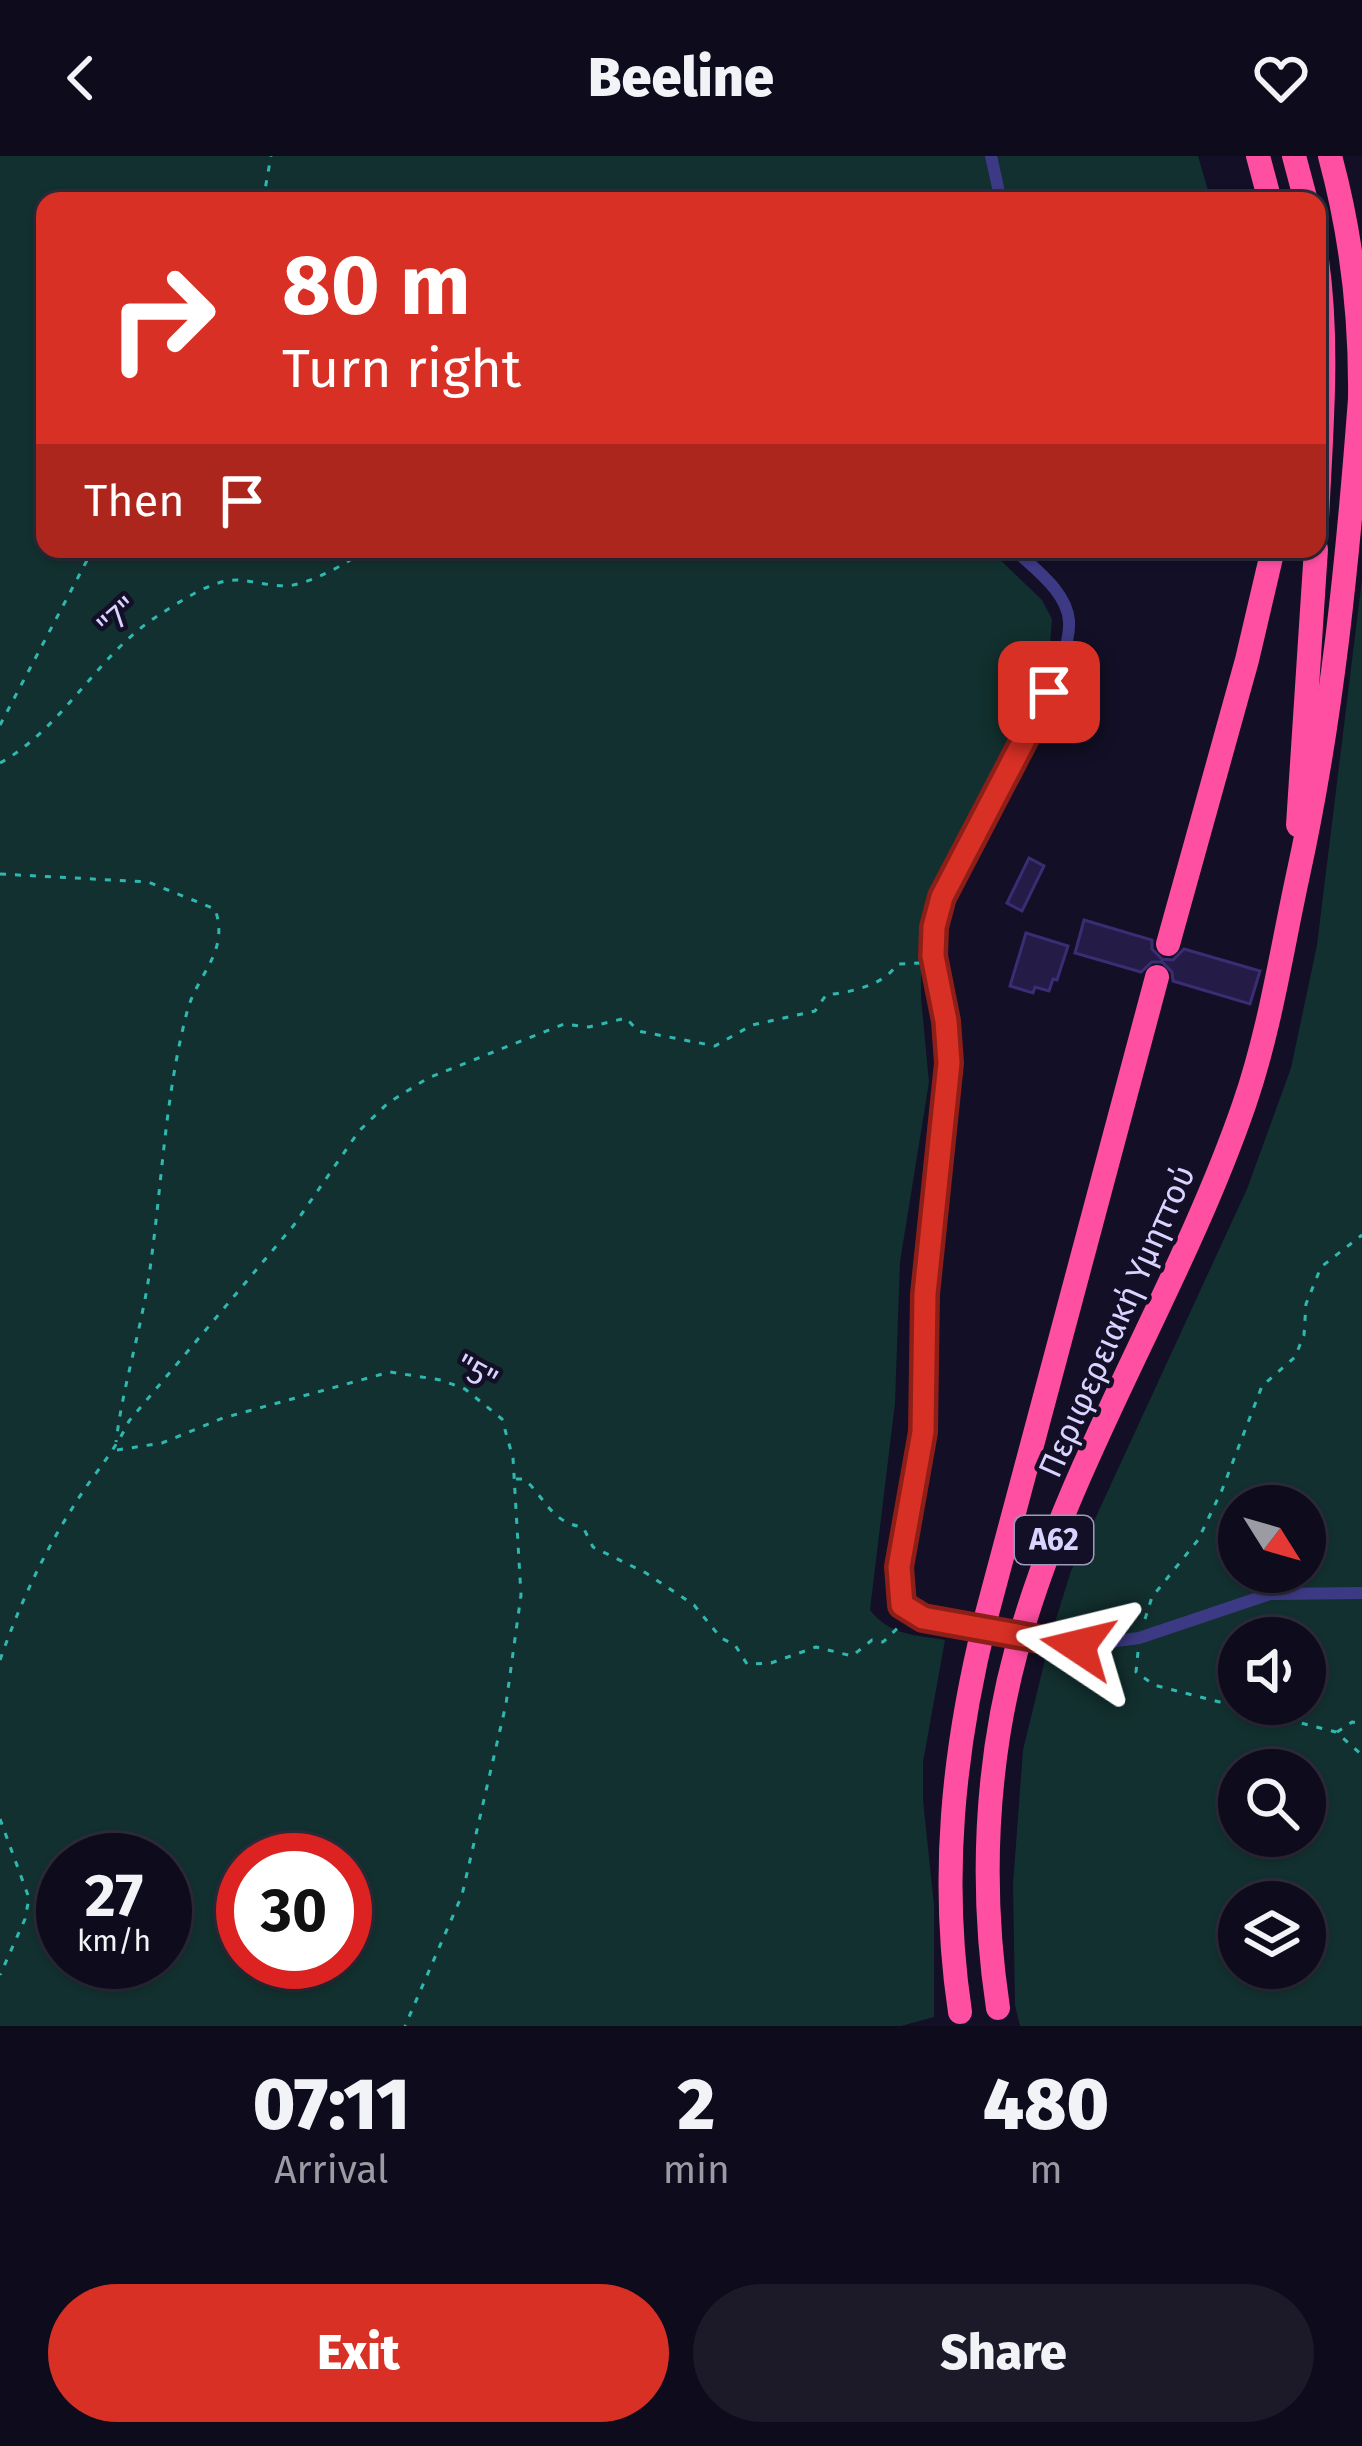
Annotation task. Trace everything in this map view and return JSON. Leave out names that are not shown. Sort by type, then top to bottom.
[{"type":"highway","points":[[1258,156],[1268,192]]},
{"type":"highway","points":[[1294,156],[1304,192]]},
{"type":"highway","points":[[1298,875],[1320,772],[1360,399],[1356,282],[1330,156]]},
{"type":"highway","points":[[1168,944],[1271,558]]},
{"type":"highway","points":[[1298,875],[1315,558]]},
{"type":"highway","name":"Περιφερειακή Υμηττού","points":[[998,2008],[986,1869],[994,1768],[1016,1650],[1065,1515],[1185,1253],[1238,1120],[1278,984],[1298,875]]},
{"type":"highway","name":"Περιφερειακή Υμηττού","points":[[960,2012],[952,1949],[950,1859],[963,1720],[985,1621],[1157,977]]},
{"type":"street","points":[[991,156],[998,192]]},
{"type":"street","points":[[1023,558],[1060,595],[1070,618],[1049,692],[942,897],[934,927],[933,956],[949,1063],[925,1294],[923,1432],[899,1567],[902,1605],[917,1616],[1078,1646],[1139,1638],[1270,1594],[1362,1593]]},
{"type":"path","points":[[265,192],[271,156]]},
{"type":"path","points":[[0,725],[88,558]]},
{"type":"path","name":"\"7\"","points":[[0,763],[28,747],[63,714],[75,691],[161,614],[220,582],[292,585],[350,558]]},
{"type":"path","points":[[0,874],[148,882],[215,909],[221,928],[218,947],[188,1006],[169,1104],[150,1273],[116,1450]]},
{"type":"path","points":[[0,1660],[44,1554],[75,1502],[116,1450],[130,1421],[294,1225],[359,1131],[388,1103],[428,1078],[564,1024],[589,1027],[626,1018],[638,1031],[716,1046],[752,1024],[815,1011],[826,995],[855,991],[891,974],[897,964],[921,963],[933,956]]},
{"type":"path","points":[[1362,1235],[1321,1267],[1306,1304],[1304,1335],[1295,1357],[1262,1386],[1198,1540],[1152,1597],[1139,1638],[1136,1672],[1154,1685],[1336,1732],[1362,1755]]},
{"type":"path","name":"\"5\"","points":[[116,1450],[162,1443],[223,1418],[390,1372],[465,1389],[502,1419],[511,1442],[520,1595],[495,1760],[462,1895],[405,2026]]},
{"type":"path","points":[[514,1479],[524,1478],[559,1519],[583,1527],[592,1547],[678,1592],[721,1638],[735,1645],[747,1664],[780,1661],[816,1647],[852,1656],[872,1640],[883,1642],[917,1616]]},
{"type":"path","points":[[1336,1732],[1352,1723],[1362,1724]]},
{"type":"path","points":[[0,1819],[29,1898],[25,1919],[0,1975]]},
{"type":"green space","points":[[0,156],[1198,156],[1208,192],[36,192],[36,558],[998,558],[1042,600],[1052,619],[1048,671],[1018,735],[940,873],[921,924],[921,998],[929,1082],[900,1262],[895,1403],[870,1610],[894,1629],[945,1640],[923,1762],[934,1905],[934,2017],[901,2026],[0,2026]]},
{"type":"green space","points":[[1362,579],[1362,2026],[1020,2026],[1015,2005],[1013,1884],[1023,1750],[1051,1635],[1071,1571],[1247,1189],[1291,1068],[1317,945]]},
{"type":"building","points":[[1029,858],[1044,866],[1022,911],[1007,903]]},
{"type":"building","points":[[1084,920],[1152,940],[1152,949],[1162,959],[1173,960],[1184,949],[1260,971],[1250,1004],[1173,981],[1172,972],[1162,962],[1152,962],[1141,972],[1075,953]]},
{"type":"building","points":[[1026,933],[1068,946],[1049,991],[1035,987],[1033,993],[1010,986]]},
{"type":"route","points":[[1049,692],[942,897],[934,927],[933,956],[946,1021],[947,1100],[925,1294],[923,1432],[899,1567],[902,1605],[911,1613],[1078,1646]]}]
